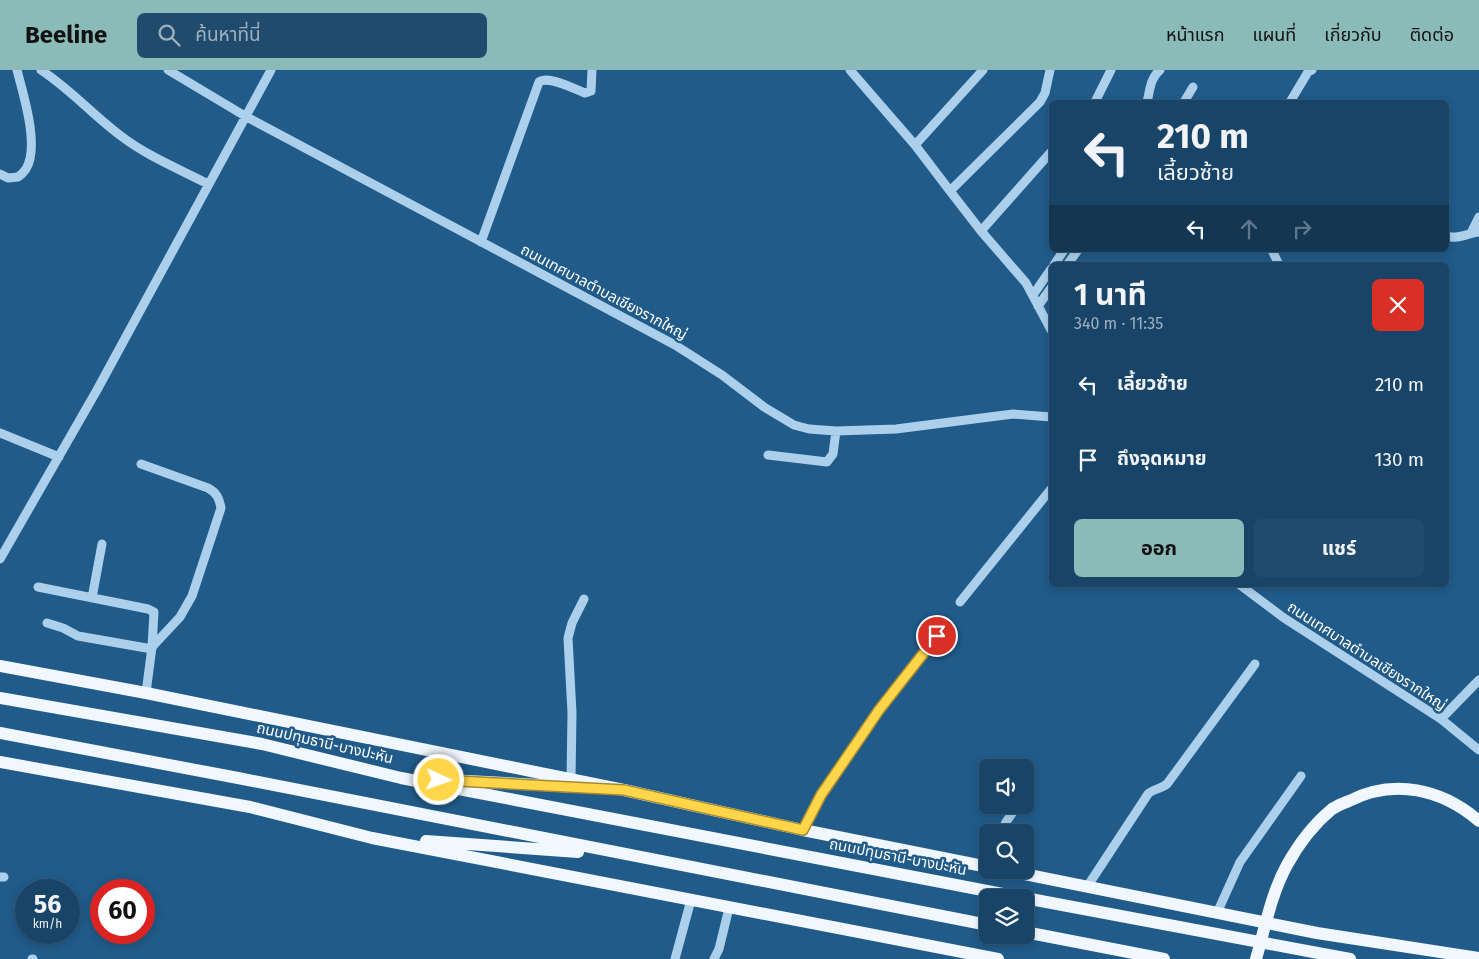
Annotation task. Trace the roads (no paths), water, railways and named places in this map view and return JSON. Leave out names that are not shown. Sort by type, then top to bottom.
[{"type":"main road","points":[[0,666],[146,693],[624,790],[803,830],[979,865]]},
{"type":"main road","name":"ถนนปทุมธานี-บางปะหัน","points":[[0,698],[262,744],[401,778],[979,889]]},
{"type":"main road","points":[[0,733],[979,923]]},
{"type":"main road","points":[[0,762],[250,807],[372,838],[998,959]]},
{"type":"main road","points":[[401,778],[624,790]]},
{"type":"main road","points":[[1256,959],[1272,902],[1286,866],[1308,834],[1333,809],[1361,795],[1370,793],[1389,789],[1421,790],[1448,800],[1479,821]]},
{"type":"main road","points":[[372,838],[633,856]]},
{"type":"main road","points":[[1034,876],[1317,933],[1479,958]]},
{"type":"main road","name":"ถนนปทุมธานี-บางปะหัน","points":[[1034,900],[1350,959]]},
{"type":"main road","points":[[1034,934],[1164,959]]},
{"type":"street","points":[[0,174],[8,178],[18,177],[27,168],[30,157],[31,137],[28,109],[17,70]]},
{"type":"street","points":[[41,70],[61,84],[122,136],[149,154],[208,184]]},
{"type":"street","name":"ถนนเทศบาลตำบลเชียงรากใหญ่","points":[[168,70],[245,116],[675,345],[722,375],[764,408],[794,425],[809,429],[836,431],[896,429],[1013,414],[1049,417]]},
{"type":"street","points":[[0,559],[97,390],[271,70]]},
{"type":"street","points":[[481,242],[539,82],[549,79],[585,93],[591,91],[592,70]]},
{"type":"street","points":[[850,70],[915,145],[982,231],[1026,282],[1049,326]]},
{"type":"street","points":[[915,145],[983,70]]},
{"type":"street","points":[[950,191],[1040,102],[1045,93],[1050,70]]},
{"type":"street","points":[[1096,100],[1111,70]]},
{"type":"street","points":[[1147,100],[1151,84],[1156,73],[1160,70]]},
{"type":"street","points":[[1291,100],[1308,72],[1312,70]]},
{"type":"street","points":[[1185,100],[1193,88]]},
{"type":"street","points":[[982,231],[1049,154]]},
{"type":"street","points":[[1449,237],[1454,238],[1475,232],[1479,217]]},
{"type":"street","points":[[1033,295],[1049,271]]},
{"type":"street","points":[[1038,306],[1049,291]]},
{"type":"street","points":[[768,455],[827,462],[833,454],[836,431]]},
{"type":"street","points":[[0,433],[59,457]]},
{"type":"street","points":[[141,464],[208,488],[215,492],[221,508],[192,596],[180,617],[152,648]]},
{"type":"street","points":[[960,602],[1049,491]]},
{"type":"street","points":[[92,598],[102,544]]},
{"type":"street","points":[[38,587],[148,609],[154,612],[152,648],[146,693]]},
{"type":"street","name":"ถนนเทศบาลตำบลเชียงรากใหญ่","points":[[1243,587],[1284,618],[1441,719],[1479,750]]},
{"type":"street","points":[[571,780],[572,713],[568,638],[572,623],[584,599]]},
{"type":"street","points":[[47,623],[63,628],[78,636],[152,648]]},
{"type":"street","points":[[803,830],[821,795],[863,733],[937,636]]},
{"type":"street","points":[[1086,887],[1148,794],[1167,784],[1255,664]]},
{"type":"street","points":[[1441,719],[1479,680]]},
{"type":"street","points":[[1217,913],[1240,862],[1301,776]]},
{"type":"street","points":[[675,959],[691,900]]},
{"type":"street","points":[[714,959],[719,949],[728,908]]}]
